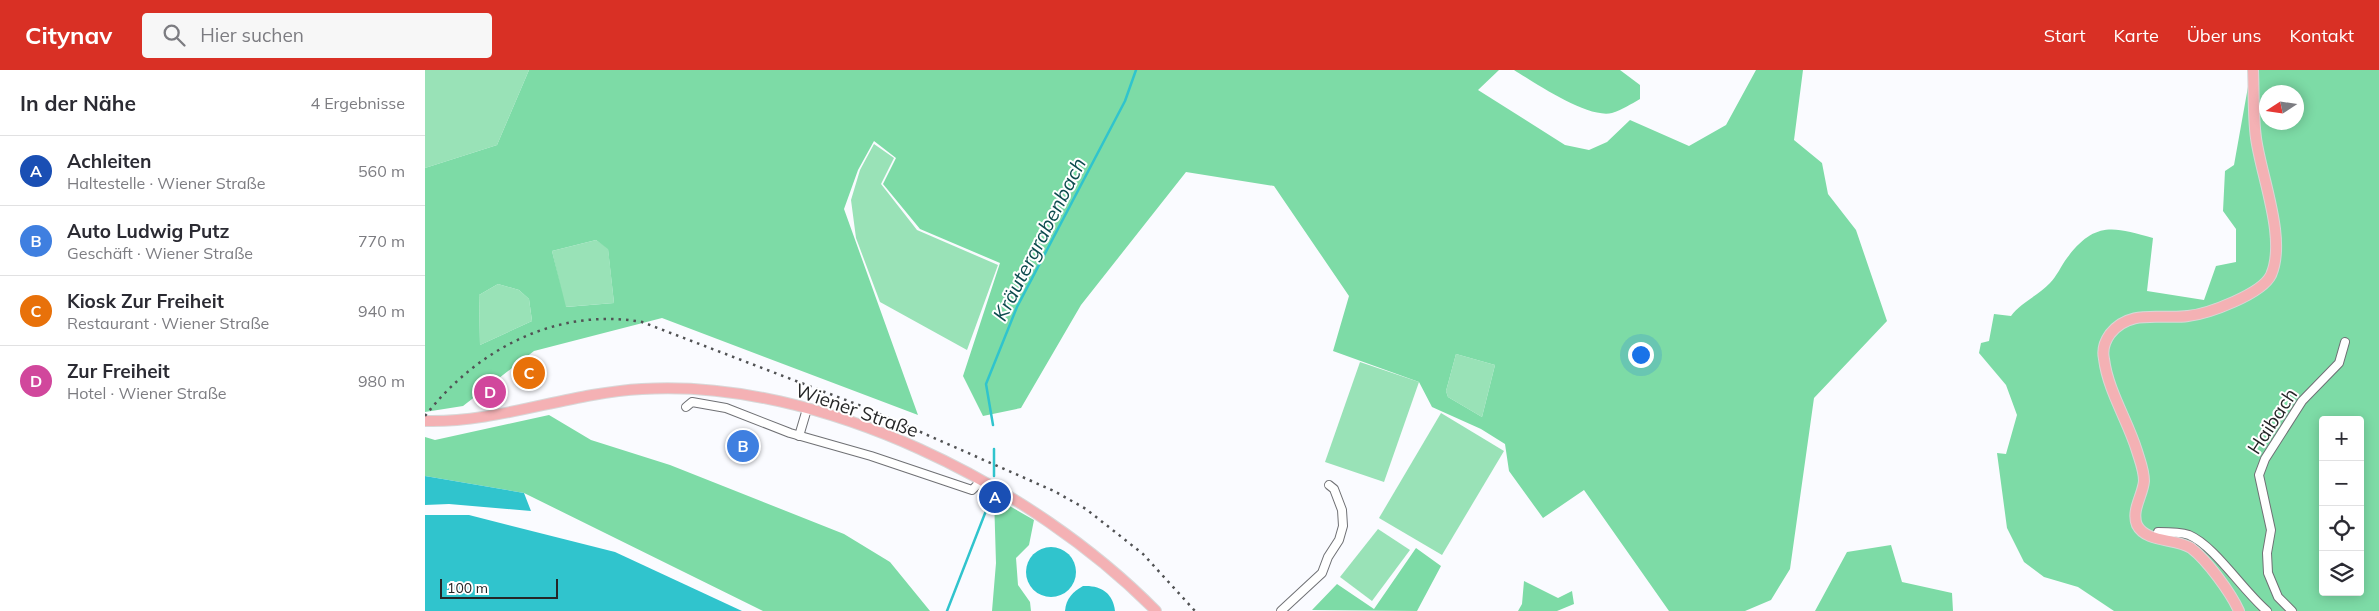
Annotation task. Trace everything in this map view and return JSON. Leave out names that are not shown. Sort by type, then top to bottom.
[{"type":"main road","points":[[2239,611],[2198,554],[2183,544],[2157,538],[2144,532],[2137,523],[2136,511],[2144,480],[2141,464],[2105,367],[2103,351],[2109,336],[2123,322],[2140,317],[2187,317],[2205,312],[2261,288],[2271,275],[2275,258],[2275,234],[2255,136],[2253,70]]},
{"type":"main road","name":"Wiener Straße","points":[[425,421],[452,421],[573,398],[641,389],[729,392],[807,409],[904,443],[981,481],[1050,523],[1084,549],[1155,611]]},
{"type":"street","name":"Haibach","points":[[2292,611],[2278,597],[2269,573],[2267,553],[2271,530],[2259,475],[2265,458],[2302,401],[2339,363],[2345,342]]},
{"type":"street","points":[[726,408],[729,392]]},
{"type":"street","points":[[686,407],[692,402],[726,408],[749,419],[799,436],[871,456],[972,490],[981,481]]},
{"type":"street","points":[[799,436],[807,409]]},
{"type":"street","points":[[1281,611],[1322,573],[1339,540],[1343,526],[1342,510],[1334,490],[1329,485]]},
{"type":"street","points":[[2157,538],[2158,532],[2190,536],[2211,552],[2238,583],[2267,611]]},
{"type":"green space","points":[[425,70],[529,70],[497,145],[425,168]]},
{"type":"green space","points":[[529,70],[1499,70],[1478,90],[1565,145],[1589,150],[1607,142],[1630,120],[1689,146],[1726,125],[1756,70],[1803,70],[1794,140],[1822,163],[1828,194],[1856,230],[1887,321],[1814,398],[1790,569],[1771,600],[1745,611],[1669,611],[1584,490],[1543,518],[1509,471],[1505,444],[1481,429],[1432,407],[1419,382],[1333,351],[1349,296],[1274,186],[1186,172],[1081,305],[1021,408],[983,416],[963,376],[1000,263],[920,229],[883,184],[896,158],[874,141],[858,170],[844,209],[918,415],[662,318],[534,351],[463,406],[425,412],[425,168],[497,145]],"holes":[[[596,240],[608,249],[614,303],[566,307],[552,251]],[[498,284],[519,290],[529,299],[532,321],[480,345],[479,295]],[[1456,354],[1495,365],[1482,417],[1448,397],[1446,391]]]},
{"type":"green space","points":[[1514,70],[1620,70],[1640,85],[1640,99],[1612,113],[1590,111],[1562,99]]},
{"type":"green space","points":[[2251,70],[2379,70],[2379,611],[2114,611],[2078,587],[2044,577],[2024,562],[2007,528],[1997,453],[2006,454],[2017,415],[2006,385],[1979,353],[1981,343],[1989,341],[1994,314],[2011,316],[2050,283],[2077,246],[2087,238],[2105,230],[2127,231],[2153,238],[2147,291],[2204,300],[2216,266],[2236,262],[2236,229],[2223,211],[2225,171],[2234,165]]},
{"type":"green space","points":[[874,144],[894,158],[881,184],[917,230],[998,265],[967,350],[880,302],[856,238],[851,200],[860,170]]},
{"type":"green space","points":[[596,240],[608,248],[614,303],[565,307],[552,251]]},
{"type":"green space","points":[[498,284],[519,290],[529,299],[532,321],[480,345],[479,295]]},
{"type":"green space","points":[[1456,354],[1495,365],[1482,417],[1448,397],[1446,391]]},
{"type":"green space","points":[[1360,362],[1419,382],[1384,482],[1325,462]]},
{"type":"green space","points":[[1441,413],[1504,451],[1442,555],[1379,518]]},
{"type":"green space","points":[[549,415],[591,440],[670,465],[844,534],[890,562],[930,611],[763,611],[524,493],[425,476],[425,437],[435,440]]},
{"type":"green space","points":[[994,497],[1034,520],[1029,545],[1016,558],[1018,585],[1030,602],[1031,611],[992,611],[996,563]]},
{"type":"green space","points":[[1378,529],[1410,550],[1372,601],[1340,577]]},
{"type":"green space","points":[[1891,545],[1902,582],[1952,593],[1953,611],[1815,611],[1847,552]]},
{"type":"green space","points":[[1416,548],[1441,566],[1417,611],[1312,610],[1337,584],[1374,609]]},
{"type":"green space","points":[[1524,581],[1558,598],[1572,591],[1574,604],[1557,611],[1518,611],[1522,604]]},
{"type":"water","points":[[425,476],[524,493],[531,511],[449,504],[425,505]]},
{"type":"water","points":[[425,515],[469,515],[615,552],[742,611],[425,611]]},
{"type":"water","points":[[1051,547],[1061,549],[1069,554],[1074,562],[1076,572],[1074,582],[1069,590],[1061,595],[1051,597],[1041,595],[1033,590],[1028,582],[1026,572],[1028,562],[1033,554],[1041,549]]},
{"type":"water","points":[[1083,586],[1095,587],[1105,591],[1112,599],[1115,611],[1065,611],[1071,596]]},
{"type":"waterway","name":"Kräutergrabenbach","points":[[993,425],[986,384],[1017,307],[1125,101],[1136,70]]},
{"type":"waterway","name":"Kräutergrabenbach","points":[[994,449],[994,476]]},
{"type":"waterway","name":"Kräutergrabenbach","points":[[947,611],[989,503]]},
{"type":"railway","points":[[425,416],[446,392],[469,371],[494,353],[521,338],[550,327],[580,321],[610,319],[642,322],[864,407],[1054,491],[1086,509],[1143,554],[1195,611]]},
{"type":"place","name":"Kiosk Zur Freiheit","points":[[529,373]]},
{"type":"place","name":"Zur Freiheit","points":[[490,392]]},
{"type":"place","name":"Auto Ludwig Putz","points":[[743,446]]},
{"type":"place","name":"Achleiten","points":[[995,497]]}]
